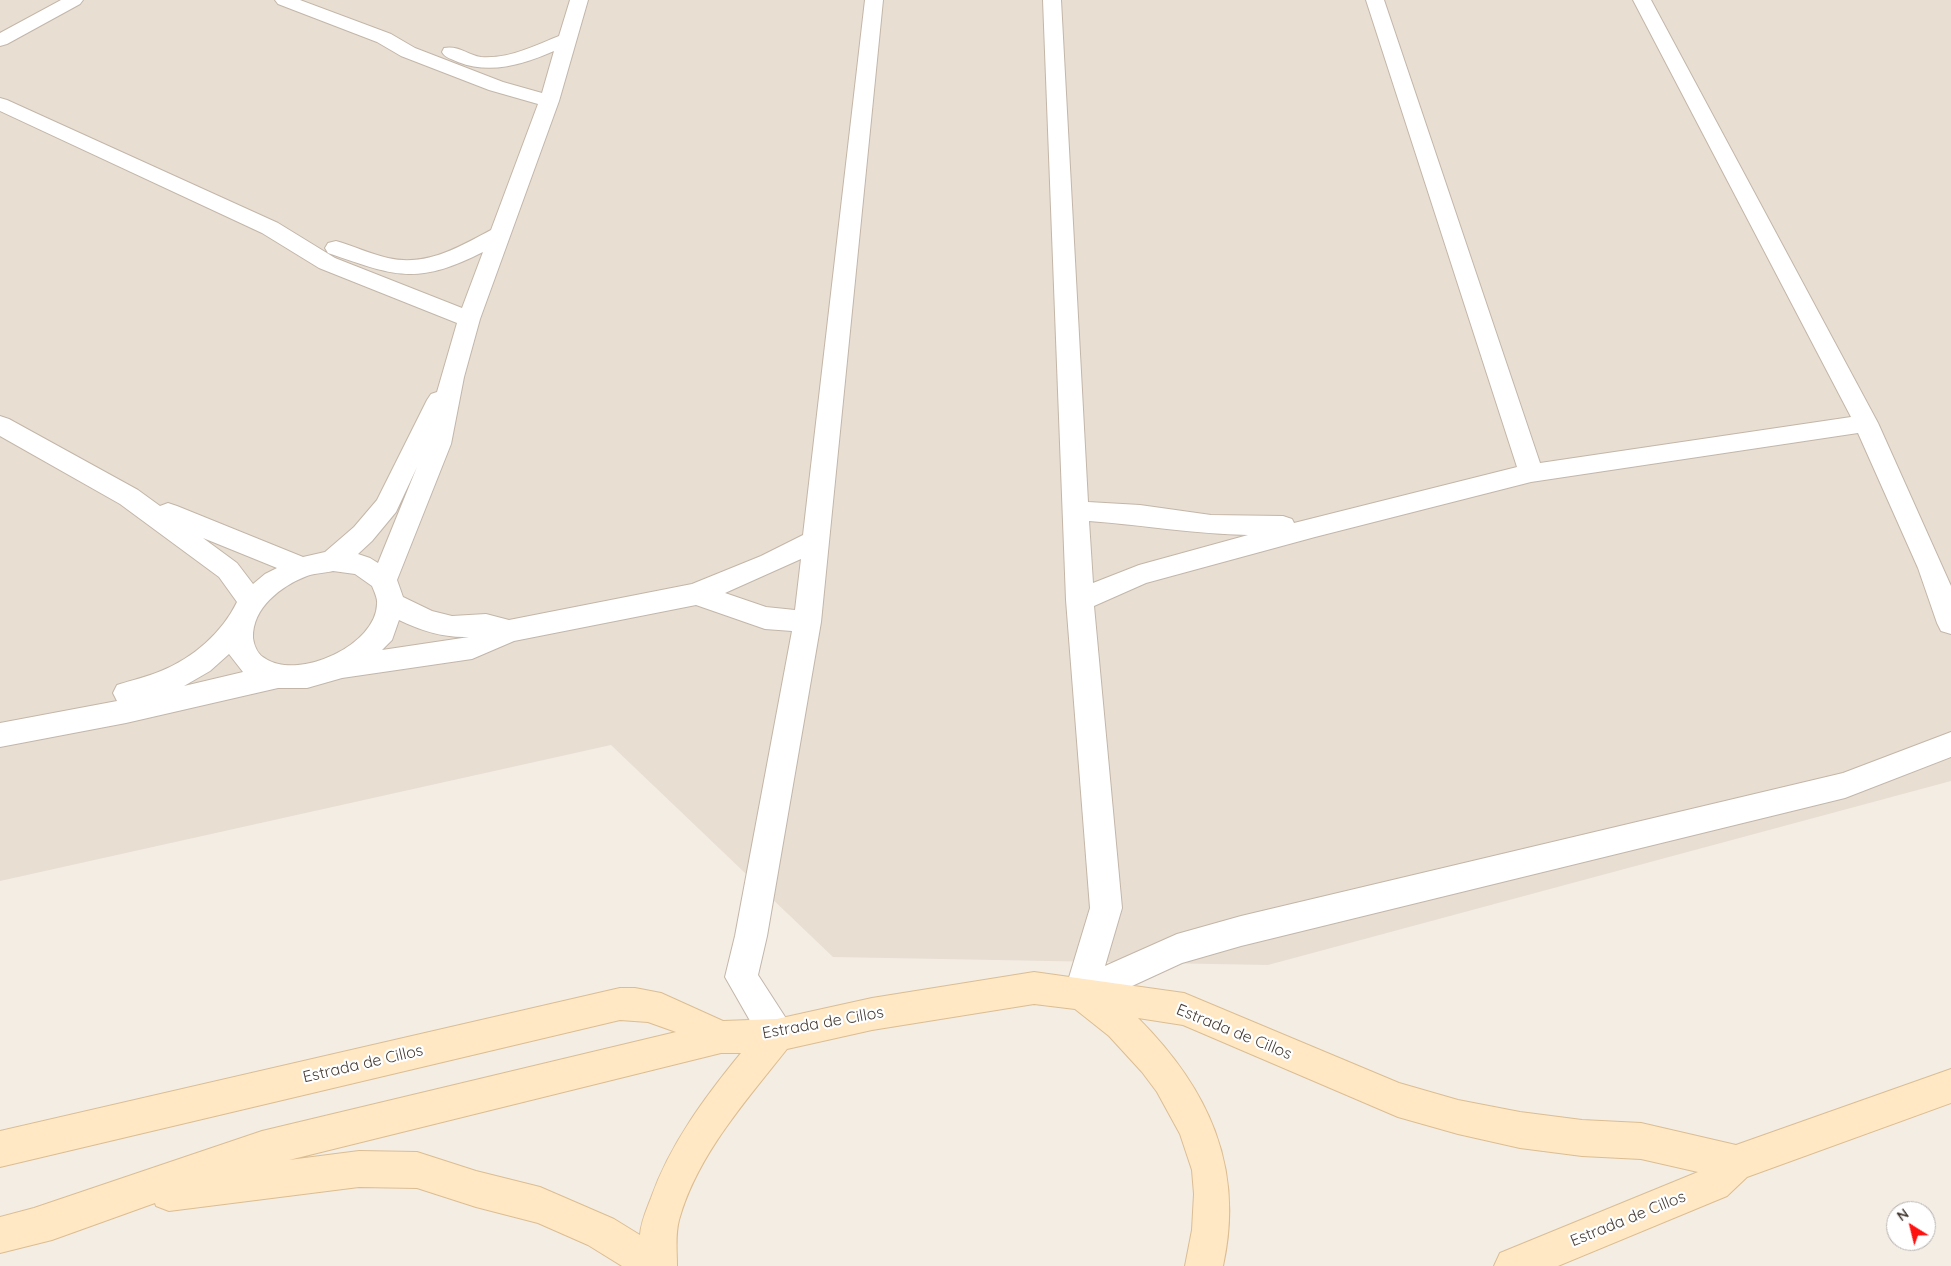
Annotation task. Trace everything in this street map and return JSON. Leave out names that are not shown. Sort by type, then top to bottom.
[{"type":"main road","name":"Estrada de Cillos","points":[[35,1226],[262,1149],[721,1037],[778,1034],[872,1014],[1034,988],[1184,1009],[1398,1100],[1458,1117],[1520,1130],[1582,1138],[1641,1141],[1736,1163]]},
{"type":"main road","points":[[1080,994],[1121,1025],[1166,1075],[1188,1110],[1204,1149],[1212,1192],[1211,1236],[1204,1266]]},
{"type":"main road","name":"Estrada de Cillos","points":[[0,1149],[620,1004],[640,1003],[658,1007],[721,1037]]},
{"type":"main road","points":[[657,1266],[660,1222],[693,1147],[718,1110],[778,1034]]},
{"type":"main road","name":"Estrada de Cillos","points":[[1514,1266],[1714,1183],[1736,1163],[1951,1086]]},
{"type":"main road","name":"Estrada de Cillos","points":[[0,1235],[167,1193],[359,1169],[417,1170],[476,1189],[540,1205],[601,1232],[657,1266]]},
{"type":"street","points":[[0,40],[74,0]]},
{"type":"street","points":[[284,0],[384,38],[408,52],[443,66],[496,86],[549,101]]},
{"type":"street","points":[[336,668],[362,652],[382,632],[387,592],[439,444],[452,377],[469,319],[549,101],[579,0]]},
{"type":"street","points":[[778,1034],[741,977],[751,936],[807,622],[814,540],[874,0]]},
{"type":"street","points":[[1052,0],[1080,600],[1106,908],[1080,994]]},
{"type":"street","points":[[1375,0],[1531,473]]},
{"type":"street","points":[[1642,0],[1866,423],[1931,568],[1951,624]]},
{"type":"street","points":[[384,38],[422,42],[476,62],[496,62],[531,54],[567,39]]},
{"type":"street","points":[[0,104],[270,228],[327,263],[469,319]]},
{"type":"street","points":[[270,228],[392,267],[414,268],[460,256],[500,234]]},
{"type":"street","points":[[333,561],[363,534],[387,505],[415,445],[452,377]]},
{"type":"street","points":[[1080,600],[1139,575],[1315,527],[1531,473],[1866,423]]},
{"type":"street","points":[[0,425],[129,497],[302,567]]},
{"type":"street","points":[[129,497],[228,570],[245,614],[240,649],[255,667],[278,676]]},
{"type":"street","points":[[1077,511],[1140,515],[1211,525],[1315,527]]},
{"type":"street","points":[[0,735],[126,711],[278,676],[307,676],[336,668],[472,648],[509,631],[696,594],[770,563],[814,540]]},
{"type":"street","points":[[0,731],[163,683],[187,671],[208,657],[274,581],[302,567],[333,561],[360,565],[387,592],[426,621],[452,627],[486,625],[509,631]]},
{"type":"street","points":[[1931,568],[1951,590]]},
{"type":"street","points":[[696,594],[765,618],[807,622]]},
{"type":"street","points":[[1080,994],[1177,949],[1241,931],[1844,785],[1951,744]]},
{"type":"shaded area","points":[[0,0],[1951,0],[1951,781],[1268,965],[833,957],[611,745],[0,881]]}]
